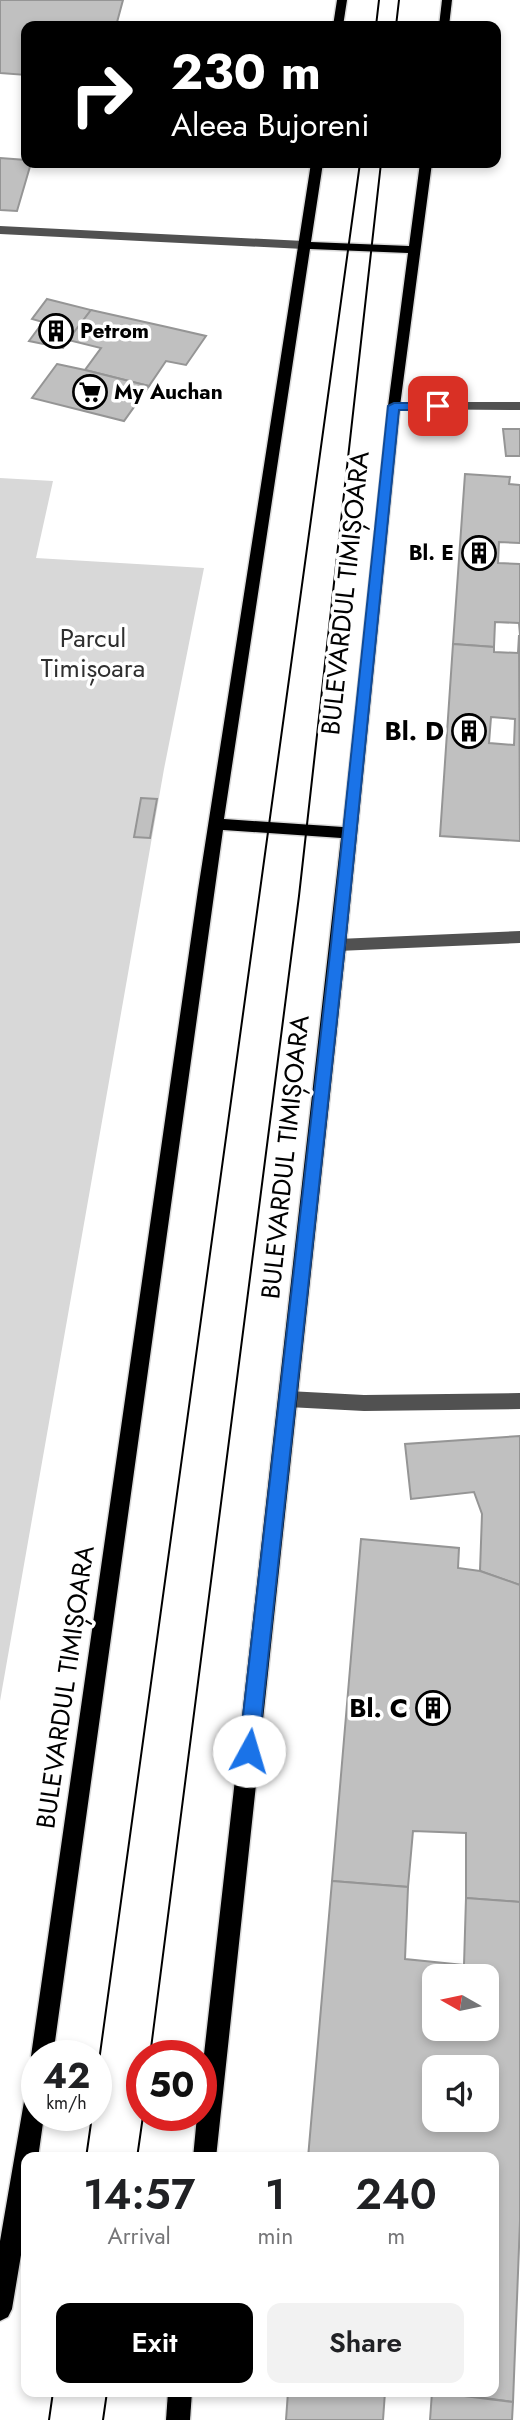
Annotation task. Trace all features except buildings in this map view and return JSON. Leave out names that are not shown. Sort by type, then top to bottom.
[{"type":"main road","points":[[339,21],[342,0]]},
{"type":"main road","points":[[445,21],[447,0]]},
{"type":"main road","name":"BULEVARDUL TIMIȘOARA","points":[[44,2040],[216,824],[316,168]]},
{"type":"main road","name":"BULEVARDUL TIMIȘOARA","points":[[205,2152],[338,945],[394,406],[425,168]]},
{"type":"main road","points":[[304,245],[414,250]]},
{"type":"main road","points":[[216,824],[350,833]]},
{"type":"main road","points":[[28,2152],[31,2131]]},
{"type":"main road","points":[[0,2309],[21,2191]]},
{"type":"main road","points":[[178,2420],[180,2397]]},
{"type":"street","points":[[0,230],[304,245]]},
{"type":"street","points":[[394,406],[520,406]]},
{"type":"street","points":[[338,945],[520,937]]},
{"type":"street","points":[[288,1399],[364,1403],[520,1401]]},
{"type":"green space","name":"Parcul Timișoara","points":[[0,478],[53,481],[36,558],[204,568],[164,769],[0,1701]]},
{"type":"tram line","points":[[377,21],[379,0]]},
{"type":"tram line","points":[[397,21],[399,0]]},
{"type":"tram line","points":[[102,2040],[359,168]]},
{"type":"tram line","points":[[152,2040],[299,896],[380,168]]},
{"type":"tram line","points":[[87,2152],[90,2131]]},
{"type":"tram line","points":[[138,2152],[141,2131]]},
{"type":"tram line","points":[[49,2420],[52,2397]]},
{"type":"tram line","points":[[103,2420],[106,2397]]},
{"type":"place","name":"Petrom","points":[[56,331]]},
{"type":"place","name":"My Auchan","points":[[90,392]]},
{"type":"place","name":"Bl. E","points":[[479,553]]},
{"type":"place","name":"Bl. D","points":[[469,731]]},
{"type":"place","name":"Bl. C","points":[[433,1708]]},
{"type":"route","points":[[249,1751],[394,406],[438,406]]}]
